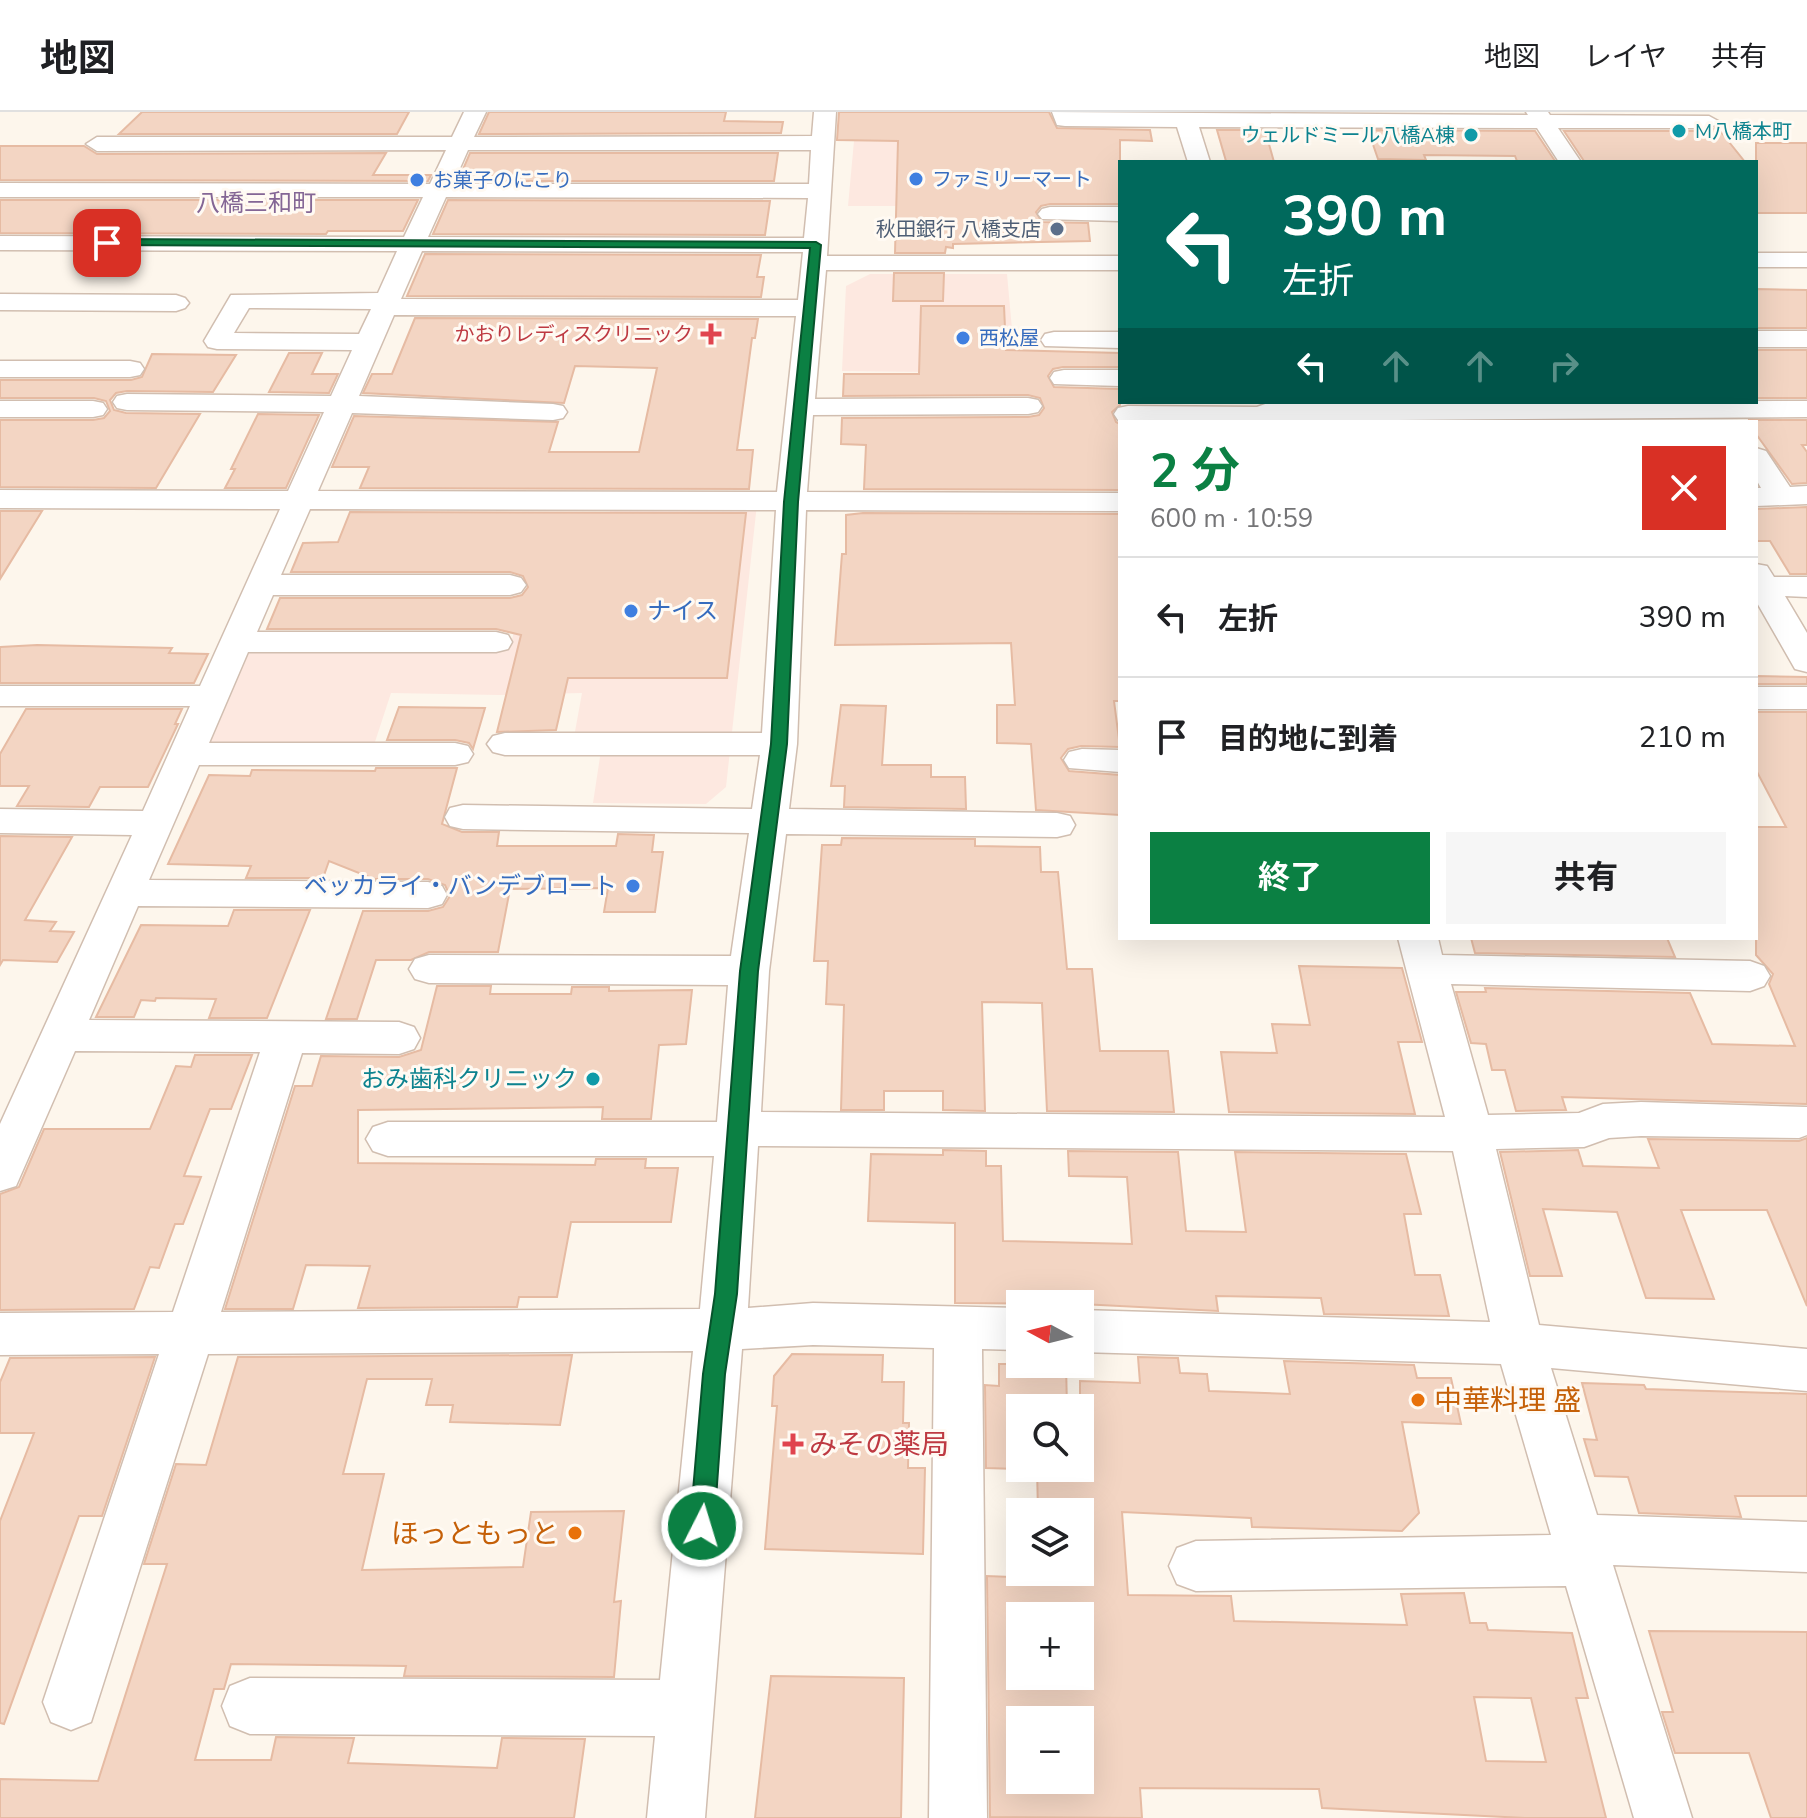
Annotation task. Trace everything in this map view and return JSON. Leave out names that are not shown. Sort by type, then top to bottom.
[{"type":"street","points":[[1063,112],[1065,120],[1185,116],[1540,117],[1709,122]]},
{"type":"street","points":[[0,1173],[413,243],[460,144],[479,115]]},
{"type":"street","points":[[676,1818],[738,1134],[749,971],[779,744],[791,502],[819,191],[822,143],[819,116]]},
{"type":"street","points":[[1185,116],[1198,160]]},
{"type":"street","points":[[1540,117],[1569,160]]},
{"type":"street","points":[[0,262],[8,242],[38,216],[114,123]]},
{"type":"street","points":[[97,144],[822,143]]},
{"type":"street","points":[[0,190],[819,191]]},
{"type":"street","points":[[1050,214],[1118,214]]},
{"type":"street","points":[[8,242],[413,243],[1118,263]]},
{"type":"street","points":[[1758,260],[1807,260]]},
{"type":"street","points":[[371,342],[217,341],[240,300],[809,308]]},
{"type":"street","points":[[0,302],[176,303]]},
{"type":"street","points":[[1758,339],[1807,339]]},
{"type":"street","points":[[1054,340],[1118,340]]},
{"type":"street","points":[[0,369],[130,369]]},
{"type":"street","points":[[1064,378],[1118,378]]},
{"type":"street","points":[[127,402],[344,404],[553,412]]},
{"type":"street","points":[[801,407],[1028,406]]},
{"type":"street","points":[[0,409],[93,409]]},
{"type":"street","points":[[1128,414],[1726,412],[1807,409]]},
{"type":"street","points":[[1758,460],[1781,496]]},
{"type":"street","points":[[0,499],[1118,502]]},
{"type":"street","points":[[262,585],[510,585]]},
{"type":"street","points":[[1807,587],[1762,590],[1807,662]]},
{"type":"street","points":[[236,642],[496,642]]},
{"type":"street","points":[[0,696],[212,696]]},
{"type":"street","points":[[1758,698],[1807,698]]},
{"type":"street","points":[[505,744],[779,744]]},
{"type":"street","points":[[186,754],[455,754]]},
{"type":"street","points":[[1082,760],[1118,761]]},
{"type":"street","points":[[463,817],[1057,825]]},
{"type":"street","points":[[0,821],[156,823]]},
{"type":"street","points":[[124,893],[428,895]]},
{"type":"street","points":[[1663,1818],[1519,1344],[1471,1134],[1423,954],[1750,976]]},
{"type":"street","points":[[429,969],[749,971]]},
{"type":"street","points":[[62,1035],[399,1038]]},
{"type":"street","points":[[71,1702],[286,1036]]},
{"type":"street","points":[[388,1139],[738,1134],[1471,1134],[1584,1130],[1603,1121],[1641,1119],[1799,1121]]},
{"type":"street","points":[[0,1334],[721,1330],[813,1324],[1006,1329]]},
{"type":"street","points":[[958,1328],[958,1818]]},
{"type":"street","points":[[1094,1331],[1519,1344],[1807,1370]]},
{"type":"street","points":[[1196,1566],[1580,1549],[1807,1547]]},
{"type":"street","points":[[250,1706],[687,1708]]},
{"type":"shaded area","points":[[854,141],[916,142],[897,206],[848,206]]},
{"type":"shaded area","points":[[870,274],[1007,274],[1016,373],[842,371],[846,286]]},
{"type":"shaded area","points":[[612,503],[757,504],[726,787],[706,804],[593,803],[603,737],[574,737],[582,693],[391,693],[373,748],[198,747],[244,646],[510,646],[540,542],[603,542]]},
{"type":"building","points":[[142,112],[409,112],[397,134],[119,134]]},
{"type":"building","points":[[489,112],[726,112],[724,121],[783,122],[781,133],[479,134]]},
{"type":"building","points":[[839,112],[1049,112],[1057,128],[1150,130],[1152,141],[1120,140],[1118,204],[1050,204],[1041,206],[1036,212],[1042,222],[1088,223],[1090,241],[953,244],[953,248],[946,247],[945,253],[895,253],[898,141],[837,140]]},
{"type":"building","points":[[1717,127],[1743,160],[1583,160],[1564,131],[1709,131]]},
{"type":"building","points":[[1217,130],[1265,130],[1273,160],[1226,160]]},
{"type":"building","points":[[1368,130],[1535,131],[1554,160],[1517,160],[1515,156],[1424,155],[1426,160],[1378,159]]},
{"type":"building","points":[[1756,143],[1807,143],[1807,213],[1758,213]]},
{"type":"building","points":[[0,146],[84,146],[97,154],[386,153],[373,175],[431,175],[428,181],[0,180]]},
{"type":"building","points":[[470,153],[778,153],[774,181],[458,181]]},
{"type":"building","points":[[0,200],[418,200],[403,231],[328,231],[326,234],[0,233]]},
{"type":"building","points":[[448,200],[770,201],[765,235],[433,234]]},
{"type":"building","points":[[425,254],[761,255],[757,277],[764,277],[761,297],[407,296]]},
{"type":"building","points":[[894,273],[944,273],[943,301],[893,301]]},
{"type":"building","points":[[1758,289],[1807,290],[1807,328],[1758,328]]},
{"type":"building","points":[[921,306],[1004,306],[1006,350],[1118,353],[1118,367],[1063,367],[1053,369],[1048,376],[1054,387],[1118,389],[1120,405],[1112,412],[1118,423],[1118,490],[864,489],[866,445],[841,444],[842,418],[1028,417],[1039,415],[1044,408],[1040,398],[1028,395],[843,396],[844,374],[919,374]]},
{"type":"building","points":[[415,318],[758,319],[755,338],[752,338],[737,450],[753,450],[749,489],[360,488],[369,467],[332,467],[354,416],[558,422],[549,452],[639,452],[657,368],[575,366],[564,403],[363,393],[372,374],[392,374]]},
{"type":"building","points":[[1758,350],[1807,350],[1807,398],[1758,398]]},
{"type":"building","points":[[289,353],[322,353],[312,374],[338,374],[329,393],[269,392]]},
{"type":"building","points":[[152,354],[236,355],[213,392],[127,391],[116,393],[110,400],[114,410],[126,413],[200,414],[156,488],[0,487],[0,420],[93,420],[104,418],[110,411],[106,401],[94,398],[0,398],[0,380],[131,380],[142,377]]},
{"type":"building","points":[[258,414],[319,415],[286,488],[225,488],[235,469],[231,469]]},
{"type":"building","points":[[1758,420],[1807,420],[1807,445],[1802,445],[1807,452],[1807,483],[1792,484],[1758,437]]},
{"type":"building","points":[[1807,507],[1807,574],[1790,574],[1770,541],[1758,541],[1758,509]]},
{"type":"building","points":[[0,511],[42,511],[0,579]]},
{"type":"building","points":[[350,512],[746,513],[727,678],[568,678],[556,730],[497,732],[521,635],[496,629],[267,629],[280,598],[510,598],[522,595],[528,587],[523,576],[510,572],[291,572],[303,543],[338,542]]},
{"type":"building","points":[[1118,514],[1118,701],[1114,701],[1118,747],[1081,746],[1068,749],[1061,758],[1069,771],[1118,775],[1118,815],[1036,810],[1031,744],[997,743],[997,705],[1015,705],[1011,643],[835,645],[842,554],[846,554],[846,515]]},
{"type":"building","points":[[0,647],[172,648],[169,653],[208,654],[194,683],[0,683]]},
{"type":"building","points":[[1758,676],[1807,677],[1807,684],[1758,684]]},
{"type":"building","points":[[841,705],[886,706],[882,765],[931,765],[931,777],[965,777],[966,809],[844,807],[845,786],[831,786]]},
{"type":"building","points":[[399,707],[485,708],[473,749],[469,743],[455,740],[387,740]]},
{"type":"building","points":[[26,709],[182,709],[148,787],[100,787],[89,807],[17,806],[29,786],[0,786],[0,754]]},
{"type":"building","points":[[1758,712],[1807,712],[1807,1104],[1562,1097],[1566,1110],[1516,1111],[1505,1070],[1492,1070],[1486,1044],[1471,1043],[1456,992],[1486,992],[1485,988],[1690,993],[1712,1044],[1795,1046],[1769,984],[1773,974],[1756,955],[1758,827],[1786,827],[1758,774]]},
{"type":"building","points":[[376,768],[457,768],[442,824],[462,832],[499,832],[497,846],[616,846],[618,834],[654,835],[652,852],[663,852],[655,912],[604,912],[608,888],[510,889],[498,952],[429,952],[411,960],[376,960],[357,1019],[326,1019],[363,911],[428,911],[443,907],[450,896],[445,885],[428,879],[374,879],[329,861],[323,878],[246,878],[251,866],[168,864],[209,775],[250,776],[252,770],[375,771]]},
{"type":"building","points":[[0,836],[72,837],[25,920],[56,922],[50,931],[74,932],[57,962],[3,960],[0,965]]},
{"type":"building","points":[[842,838],[975,839],[975,846],[1040,847],[1041,872],[1058,872],[1067,969],[1092,969],[1100,1051],[1168,1051],[1174,1112],[1047,1111],[1042,1003],[982,1002],[985,1111],[943,1110],[943,1091],[884,1091],[884,1110],[841,1110],[844,1005],[826,1004],[828,961],[814,961],[822,845],[841,845]]},
{"type":"building","points":[[234,910],[310,910],[267,1018],[209,1018],[216,999],[156,998],[155,1001],[141,1000],[134,1017],[96,1017],[141,925],[228,926]]},
{"type":"building","points":[[1472,940],[1668,940],[1675,957],[1475,953]]},
{"type":"building","points":[[1299,966],[1402,968],[1422,1042],[1398,1042],[1415,1114],[1229,1112],[1221,1052],[1277,1053],[1272,1024],[1310,1025]]},
{"type":"building","points":[[437,986],[491,986],[490,994],[571,994],[572,987],[609,987],[609,991],[692,990],[686,1044],[659,1045],[651,1119],[602,1119],[603,1107],[358,1110],[358,1163],[595,1165],[596,1159],[646,1159],[645,1168],[678,1168],[671,1222],[571,1222],[557,1297],[519,1297],[517,1307],[358,1308],[370,1266],[306,1265],[293,1309],[225,1309],[295,1086],[312,1086],[321,1056],[399,1057],[421,1050]]},
{"type":"building","points":[[195,1055],[252,1055],[231,1109],[210,1109],[184,1176],[201,1177],[183,1224],[175,1224],[159,1268],[150,1267],[134,1309],[0,1310],[0,1194],[19,1187],[44,1129],[150,1129],[176,1066],[191,1067]]},
{"type":"building","points":[[1807,1138],[1807,1306],[1767,1210],[1681,1210],[1714,1299],[1646,1298],[1617,1212],[1543,1209],[1562,1276],[1530,1276],[1500,1152],[1578,1150],[1583,1166],[1659,1168],[1648,1139],[1799,1141]]},
{"type":"building","points":[[943,1150],[986,1151],[986,1166],[1001,1166],[1003,1241],[1132,1244],[1127,1177],[1069,1176],[1068,1151],[1178,1152],[1186,1231],[1246,1232],[1235,1152],[1406,1154],[1421,1214],[1404,1214],[1415,1275],[1440,1275],[1449,1316],[1324,1314],[1321,1298],[1216,1296],[1218,1311],[1094,1305],[1094,1290],[1006,1290],[1006,1303],[955,1303],[955,1223],[868,1221],[871,1154],[943,1155]]},
{"type":"building","points":[[792,1354],[883,1355],[882,1382],[904,1382],[903,1423],[909,1423],[908,1468],[925,1468],[923,1554],[765,1549],[777,1406],[772,1406],[774,1376]]},
{"type":"building","points":[[572,1355],[560,1425],[450,1422],[453,1405],[426,1405],[432,1379],[367,1379],[343,1474],[384,1474],[362,1570],[523,1567],[531,1512],[624,1511],[614,1602],[621,1601],[614,1677],[404,1676],[406,1666],[231,1664],[224,1689],[214,1689],[195,1760],[271,1760],[276,1737],[354,1738],[348,1763],[497,1768],[502,1738],[585,1739],[574,1818],[0,1818],[0,1779],[98,1781],[167,1564],[144,1564],[176,1464],[206,1465],[238,1357]]},
{"type":"building","points":[[155,1357],[102,1516],[79,1516],[4,1724],[0,1723],[0,1521],[34,1433],[0,1433],[0,1382],[10,1358]]},
{"type":"building","points":[[1138,1357],[1178,1358],[1180,1373],[1207,1374],[1209,1391],[1290,1394],[1284,1361],[1414,1365],[1417,1378],[1451,1378],[1461,1424],[1402,1422],[1419,1513],[1402,1531],[1252,1527],[1251,1518],[1122,1512],[1128,1595],[1231,1596],[1234,1621],[1407,1625],[1401,1594],[1464,1593],[1470,1623],[1486,1623],[1488,1630],[1572,1633],[1588,1698],[1576,1698],[1606,1818],[1525,1818],[1322,1808],[1319,1789],[1140,1788],[1142,1818],[990,1817],[987,1576],[1006,1577],[1006,1586],[1094,1586],[1094,1498],[1038,1498],[1037,1482],[1094,1482],[1094,1394],[1080,1394],[1080,1381],[1140,1383]],"holes":[[[1474,1697],[1531,1698],[1546,1762],[1486,1761]]]},
{"type":"building","points":[[999,1364],[1006,1364],[1006,1378],[1066,1378],[1067,1394],[1006,1394],[1006,1469],[986,1468],[985,1385],[999,1386]]},
{"type":"building","points":[[1582,1383],[1644,1385],[1646,1389],[1807,1394],[1807,1496],[1735,1496],[1741,1517],[1639,1513],[1628,1477],[1595,1476],[1584,1439],[1597,1440]]},
{"type":"building","points":[[1649,1631],[1807,1632],[1807,1818],[1771,1818],[1749,1753],[1675,1753],[1662,1712],[1673,1712]]},
{"type":"building","points":[[771,1676],[904,1678],[901,1818],[755,1818]]},
{"type":"place","name":"M八橋本町","points":[[1679,131]]},
{"type":"place","name":"ウェルドミール八橋A棟","points":[[1471,135]]},
{"type":"place","name":"ファミリーマート","points":[[916,179]]},
{"type":"place","name":"お菓子のにこり","points":[[417,180]]},
{"type":"place","name":"秋田銀行 八橋支店","points":[[1057,229]]},
{"type":"place","name":"かおりレディスクリニック","points":[[711,334]]},
{"type":"place","name":"西松屋","points":[[963,338]]},
{"type":"place","name":"ナイス","points":[[631,611]]},
{"type":"place","name":"ベッカライ・バンデブロート","points":[[633,886]]},
{"type":"place","name":"おみ歯科クリニック","points":[[593,1079]]},
{"type":"place","name":"中華料理 盛","points":[[1418,1400]]},
{"type":"place","name":"みその薬局","points":[[793,1444]]},
{"type":"place","name":"ほっともっと","points":[[575,1533]]},
{"type":"district","name":"八橋三和町","points":[[256,203]]},
{"type":"route","points":[[107,243],[816,245],[791,502],[779,744],[749,971],[726,1294],[714,1374],[702,1526]]}]
